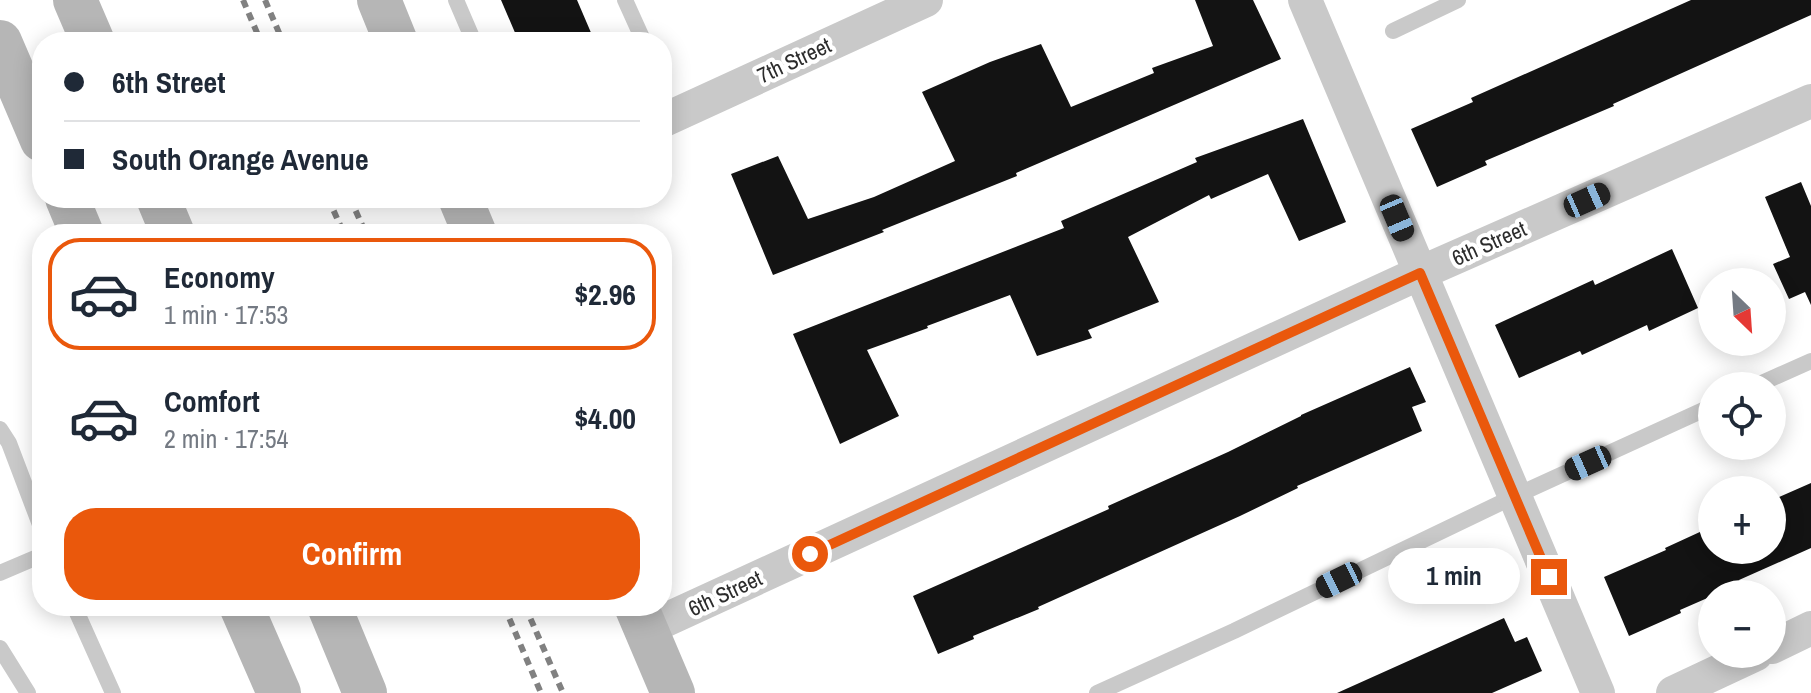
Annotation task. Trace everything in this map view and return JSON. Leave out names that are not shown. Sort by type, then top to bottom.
[{"type":"main road","points":[[75,0],[89,32]]},
{"type":"main road","points":[[0,42],[32,117]]},
{"type":"main road","points":[[245,616],[279,693]]},
{"type":"main road","points":[[333,616],[365,693]]},
{"type":"main road","points":[[641,618],[673,693]]},
{"type":"street","name":"7th Street","points":[[672,116],[926,0]]},
{"type":"street","points":[[1305,0],[1598,693]]},
{"type":"street","name":"6th Street","points":[[672,604],[1811,101]]},
{"type":"street","points":[[1786,640],[1811,628]]},
{"type":"street","points":[[1673,693],[1726,668]]},
{"type":"lane","points":[[456,0],[470,32]]},
{"type":"lane","points":[[625,0],[639,32]]},
{"type":"lane","points":[[1393,31],[1458,0]]},
{"type":"lane","points":[[1786,372],[1811,361]]},
{"type":"lane","points":[[1097,693],[1698,412]]},
{"type":"lane","points":[[0,429],[9,443],[32,504]]},
{"type":"lane","points":[[0,573],[32,559]]},
{"type":"lane","points":[[78,616],[113,693]]},
{"type":"lane","points":[[0,648],[28,693]]},
{"type":"building","points":[[501,0],[577,0],[591,32],[515,32]]},
{"type":"building","points":[[1195,0],[1253,0],[1281,59],[1016,173],[1017,176],[773,275],[731,174],[778,156],[808,219],[874,197],[955,161],[922,92],[1041,44],[1071,107],[1154,73],[1152,68],[1213,46]]},
{"type":"building","points":[[1691,0],[1811,0],[1811,15],[1614,106],[1485,161],[1487,165],[1437,187],[1411,129],[1473,102],[1471,98]]},
{"type":"building","points":[[1303,119],[1346,222],[1299,241],[1268,174],[1211,199],[1209,195],[1128,237],[1159,302],[1088,330],[1092,338],[1037,356],[1010,295],[867,350],[899,416],[840,444],[793,334],[1064,228],[1061,221],[1197,162],[1195,158]]},
{"type":"building","points":[[1801,182],[1811,206],[1811,305],[1805,292],[1789,299],[1786,268],[1775,268],[1773,264],[1790,257],[1765,197]]},
{"type":"building","points":[[1672,249],[1698,308],[1649,331],[1647,325],[1582,355],[1580,351],[1519,378],[1495,325],[1593,280],[1595,285]]},
{"type":"building","points":[[1410,367],[1426,402],[1412,407],[1422,431],[938,654],[913,596],[1109,509],[1108,506]]},
{"type":"building","points":[[1811,483],[1811,548],[1786,559],[1786,494]]},
{"type":"building","points":[[1698,533],[1698,564],[1775,564],[1739,580],[1698,580],[1698,602],[1629,636],[1604,577]]},
{"type":"building","points":[[1504,618],[1515,642],[1527,637],[1542,671],[1492,693],[1337,693]]},
{"type":"railway","points":[[243,0],[257,32]]},
{"type":"railway","points":[[265,0],[279,32]]},
{"type":"railway","points":[[332,208],[340,224]]},
{"type":"railway","points":[[354,208],[362,224]]},
{"type":"railway","points":[[508,616],[541,693]]},
{"type":"railway","points":[[529,616],[563,693]]},
{"type":"route","points":[[810,554],[1420,273],[1549,577]]}]
